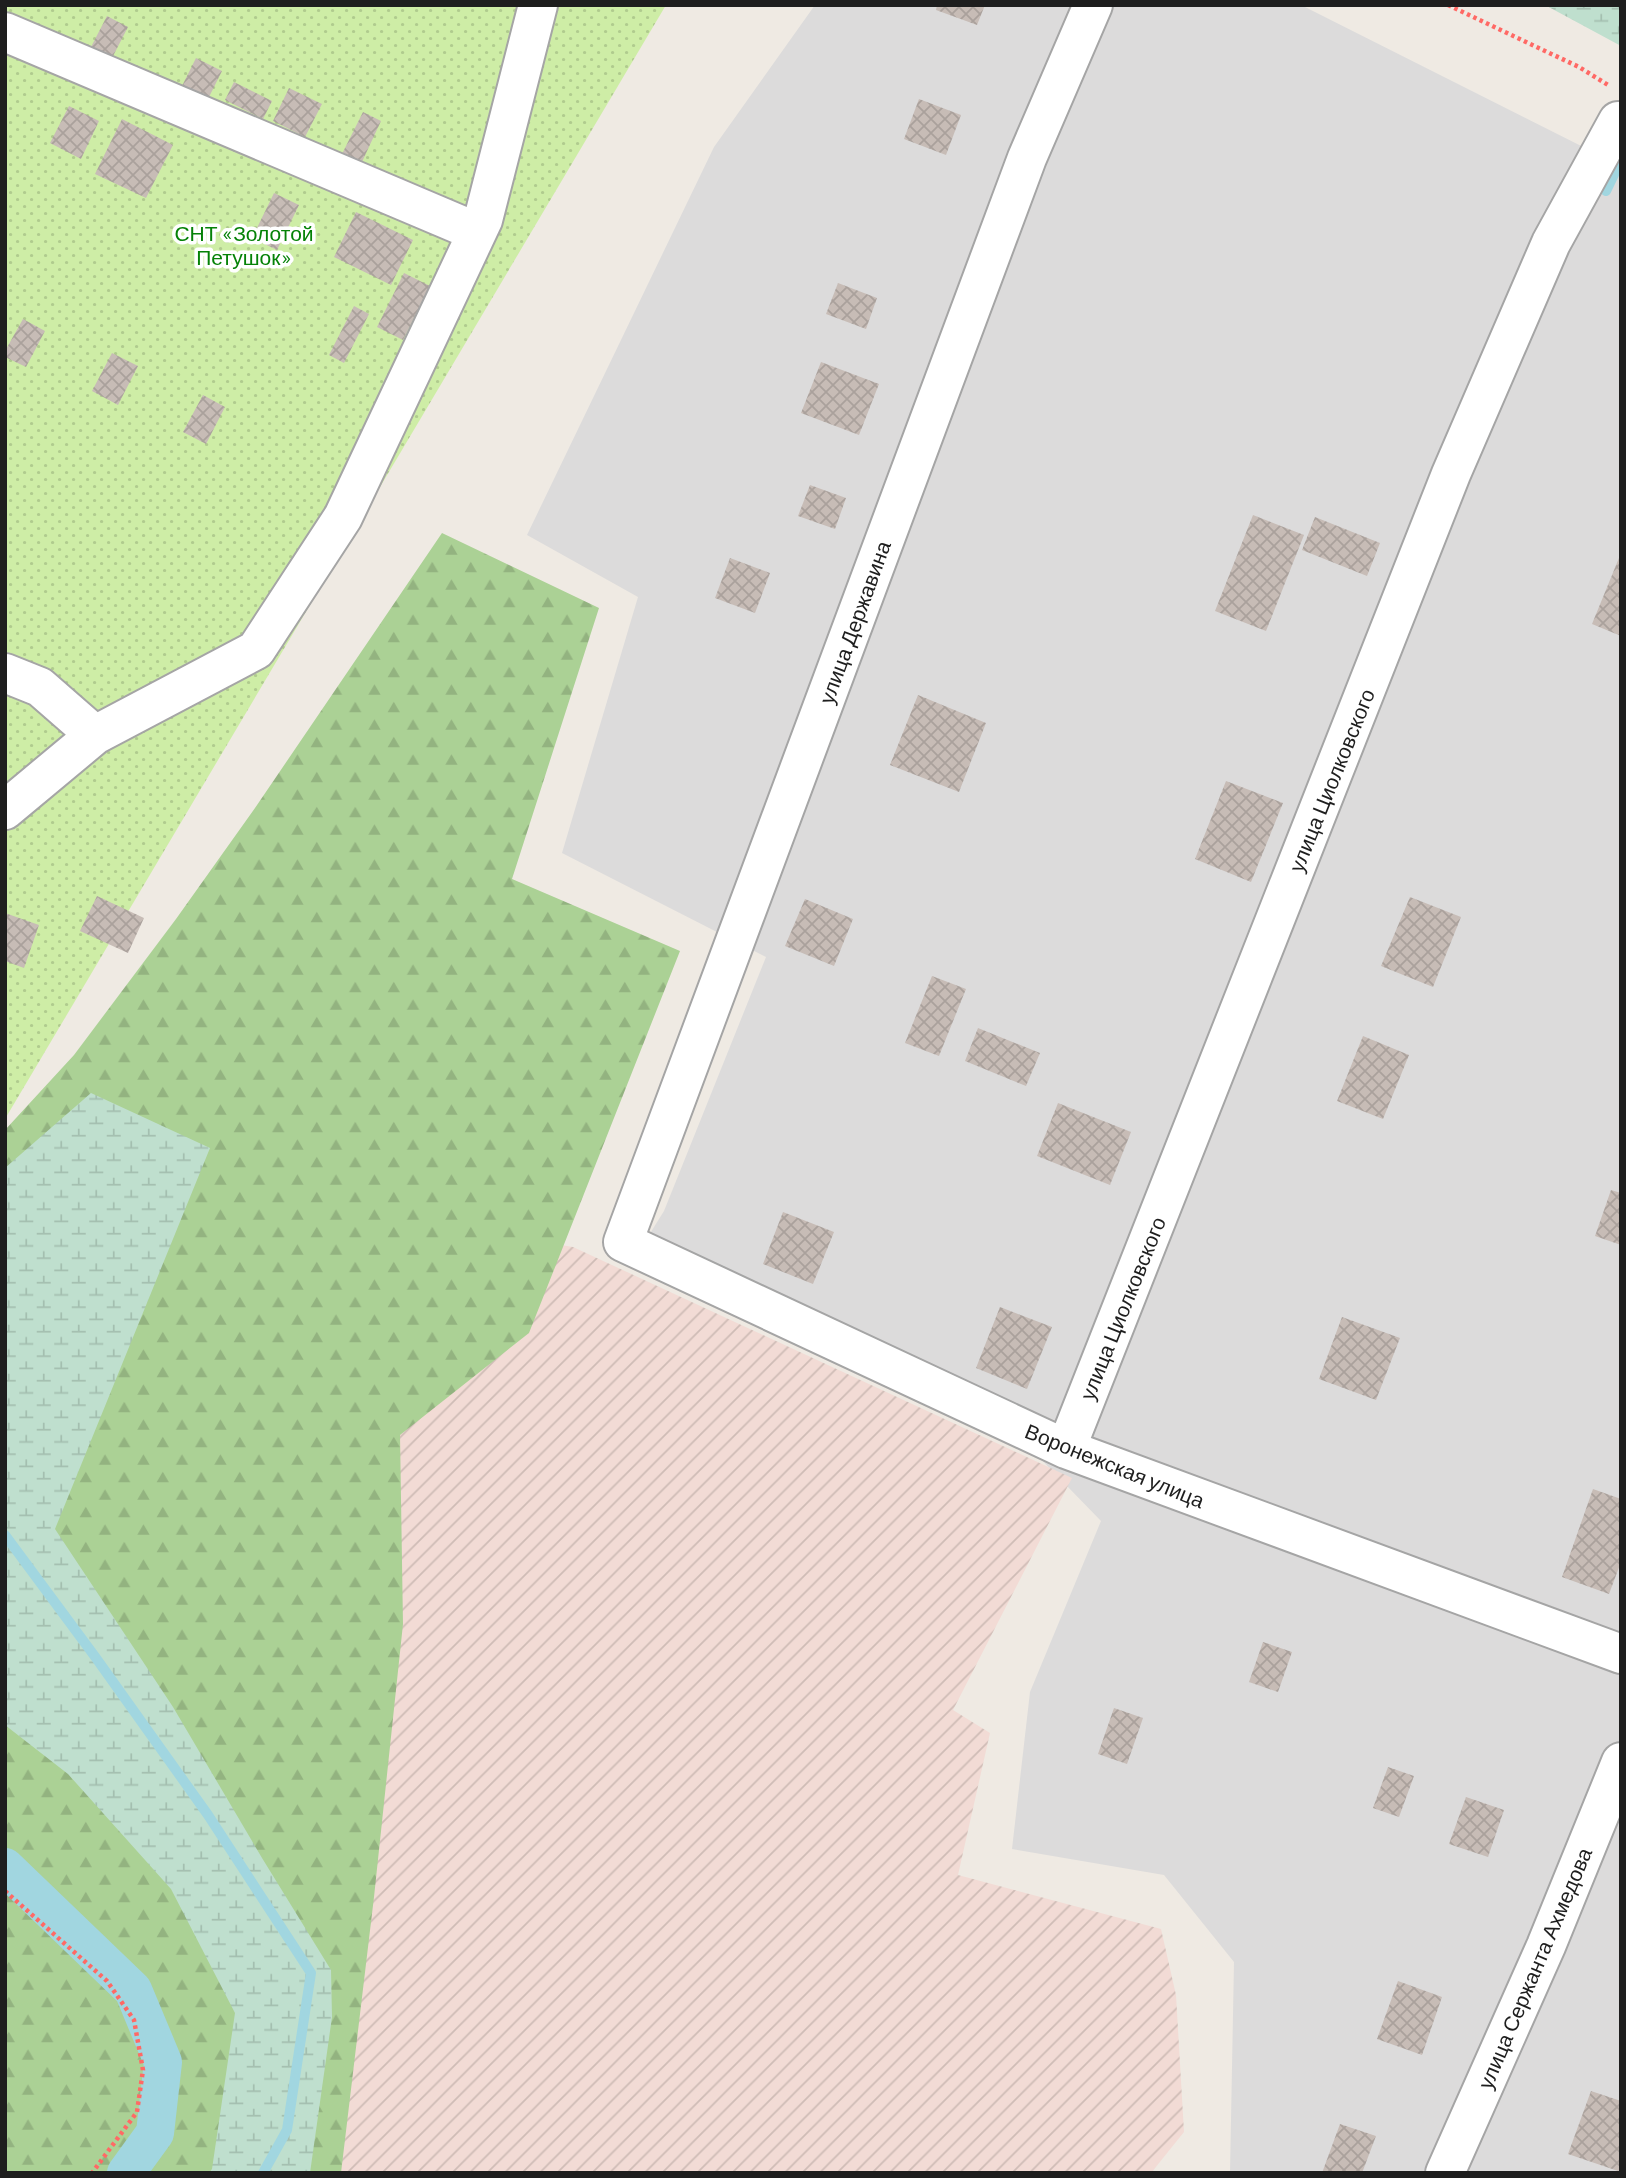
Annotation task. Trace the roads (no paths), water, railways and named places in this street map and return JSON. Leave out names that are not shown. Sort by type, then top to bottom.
[{"type":"street","points":[[5,810],[95,736],[256,650],[343,517],[483,220],[538,5]]},
{"type":"street","name":"улица Державина","points":[[623,1242],[1027,158],[1093,5]]},
{"type":"street","points":[[5,32],[477,232]]},
{"type":"street","name":"улица Циолковского","points":[[1066,1450],[1451,474],[1614,104]]},
{"type":"street","points":[[5,673],[40,687],[95,736]]},
{"type":"street","name":"Воронежская улица","points":[[623,1242],[1066,1450],[1621,1654]]},
{"type":"street","name":"улица Сержанта Ахмедова","points":[[1444,2173],[1546,1945],[1621,1762]]},
{"type":"waterway","points":[[1606,191],[1621,160]]},
{"type":"waterway","points":[[5,1535],[208,1815],[311,1973],[287,2130],[263,2173]]},
{"type":"waterway","points":[[5,1867],[133,1990],[163,2062],[155,2133],[126,2173]]},
{"type":"park label","name":"СНТ «Золотой Петушок»","points":[[244,244]]}]
